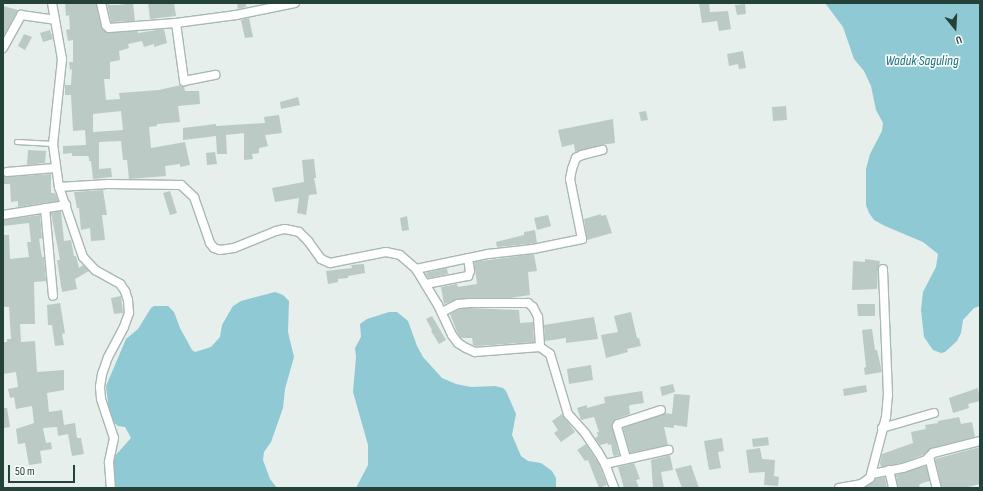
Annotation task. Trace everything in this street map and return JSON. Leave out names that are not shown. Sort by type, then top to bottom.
[{"type":"street","points":[[52,3],[62,59],[52,144],[59,187],[83,258],[95,270],[120,284],[126,291],[128,300],[129,313],[127,320],[108,357],[102,374],[100,387],[101,398],[114,438],[109,462],[111,488]]},
{"type":"street","points":[[101,3],[106,25],[109,28],[176,23],[236,15],[295,3]]},
{"type":"street","points":[[3,48],[21,16],[55,20]]},
{"type":"street","points":[[176,23],[184,82],[215,75]]},
{"type":"street","points":[[416,269],[468,258],[582,239],[570,179],[572,169],[576,158],[602,150]]},
{"type":"street","points":[[7,172],[55,168]]},
{"type":"street","points":[[59,187],[108,184],[181,185],[194,198],[210,243],[214,248],[220,250],[234,248],[276,231],[293,229],[304,236],[325,261],[330,263],[386,252],[395,253],[408,260],[426,284],[442,312],[452,335],[458,343],[475,352],[540,348],[550,354],[569,416],[585,433],[605,464],[614,488]]},
{"type":"street","points":[[3,215],[66,205]]},
{"type":"street","points":[[45,208],[53,296]]},
{"type":"street","points":[[426,284],[468,276],[470,271],[468,258]]},
{"type":"street","points":[[843,488],[867,481],[872,474],[882,428],[886,417],[888,395],[883,269]]},
{"type":"street","points":[[442,312],[458,304],[470,302],[528,303],[534,307],[538,317],[540,348]]},
{"type":"street","points":[[626,458],[617,426],[618,424],[661,410]]},
{"type":"street","points":[[882,428],[934,413]]},
{"type":"street","points":[[872,474],[904,468],[926,460],[933,453],[980,441]]},
{"type":"street","points":[[605,464],[626,458],[668,450]]},
{"type":"street","points":[[929,457],[936,488]]},
{"type":"street","points":[[889,470],[893,488]]},
{"type":"lane","points":[[17,142],[52,144]]},
{"type":"water","name":"Waduk Saguling","points":[[825,3],[980,3],[980,306],[974,308],[963,320],[961,333],[957,341],[945,352],[941,353],[933,350],[924,337],[921,310],[923,292],[936,267],[938,254],[923,242],[874,220],[866,205],[866,169],[870,154],[882,131],[883,123],[876,110],[871,86],[864,71],[854,59],[843,27]]},
{"type":"water","points":[[275,292],[283,295],[289,301],[288,332],[294,357],[285,389],[283,408],[271,442],[264,452],[263,460],[270,479],[277,488],[114,488],[114,457],[131,438],[125,427],[118,426],[110,419],[106,386],[126,339],[138,329],[151,308],[154,306],[168,306],[174,312],[180,328],[192,350],[195,352],[211,347],[220,337],[222,325],[233,306],[241,301]]},
{"type":"water","points":[[389,312],[397,312],[408,321],[417,346],[423,357],[442,378],[456,384],[471,387],[495,386],[503,388],[506,391],[516,414],[512,435],[521,456],[528,461],[541,463],[552,471],[556,478],[556,488],[356,488],[368,465],[368,445],[353,392],[356,357],[355,348],[361,337],[360,324],[367,319]]},
{"type":"building","points":[[65,3],[96,3],[101,27],[107,33],[138,31],[138,33],[164,29],[167,43],[154,47],[154,44],[144,47],[142,41],[128,44],[129,48],[119,51],[120,60],[110,62],[110,79],[104,79],[106,100],[120,99],[119,93],[159,90],[181,85],[184,86],[185,91],[199,91],[200,104],[178,106],[180,122],[157,124],[157,126],[149,127],[151,148],[185,142],[190,165],[180,167],[180,164],[165,166],[166,176],[129,179],[127,160],[123,160],[121,141],[99,142],[99,169],[111,168],[112,177],[93,179],[91,161],[89,161],[89,157],[72,156],[72,153],[63,154],[63,146],[86,145],[85,130],[73,131],[71,95],[65,95],[65,85],[71,85],[72,69],[70,70],[69,62],[73,62],[73,40],[68,41],[66,30],[70,29],[69,15],[66,16]],"holes":[[[121,111],[123,130],[93,132],[93,114]]]},
{"type":"building","points":[[107,3],[109,3],[109,5],[119,5],[133,3],[135,21],[111,22]]},
{"type":"building","points":[[148,3],[174,3],[176,16],[150,19]]},
{"type":"building","points":[[237,3],[246,3],[246,7],[238,9]]},
{"type":"building","points":[[699,3],[709,3],[710,12],[728,11],[731,29],[719,31],[717,21],[702,23]]},
{"type":"building","points":[[745,4],[746,14],[737,15],[735,5]]},
{"type":"building","points":[[3,6],[18,10],[3,37]]},
{"type":"building","points":[[249,18],[253,37],[245,38],[241,20]]},
{"type":"building","points":[[50,30],[53,39],[43,42],[40,33]]},
{"type":"building","points":[[24,34],[32,37],[25,50],[18,46]]},
{"type":"building","points":[[743,51],[746,68],[739,69],[738,64],[729,66],[727,54]]},
{"type":"building","points":[[298,97],[300,105],[281,109],[280,102]]},
{"type":"building","points":[[786,106],[787,120],[773,121],[772,107]]},
{"type":"building","points":[[646,111],[648,120],[641,121],[639,112]]},
{"type":"building","points":[[279,115],[282,133],[265,135],[268,146],[259,148],[259,153],[252,154],[253,159],[244,160],[244,133],[226,135],[227,154],[217,154],[216,136],[183,140],[183,128],[216,124],[216,126],[265,123],[264,117]]},
{"type":"building","points":[[613,119],[615,143],[575,152],[574,144],[562,147],[558,130]]},
{"type":"building","points":[[28,150],[46,151],[45,163],[27,165]]},
{"type":"building","points":[[215,152],[217,164],[207,165],[206,153]]},
{"type":"building","points":[[314,159],[316,178],[314,178],[317,194],[309,195],[306,215],[297,213],[299,198],[275,202],[272,188],[304,182],[302,160]]},
{"type":"building","points":[[51,174],[51,193],[55,193],[58,201],[18,207],[18,201],[11,202],[10,184],[3,184],[3,176]]},
{"type":"building","points":[[103,190],[107,215],[102,215],[105,240],[91,241],[90,228],[81,230],[79,208],[77,208],[74,192]]},
{"type":"building","points":[[170,191],[177,213],[170,215],[163,193]]},
{"type":"building","points":[[61,211],[64,241],[71,240],[74,256],[76,256],[79,268],[83,265],[89,271],[75,279],[77,289],[62,292],[57,260],[60,260],[51,213]]},
{"type":"building","points":[[601,214],[601,216],[606,215],[612,233],[587,240],[584,219]]},
{"type":"building","points":[[40,215],[42,238],[39,239],[42,257],[44,257],[46,281],[34,282],[35,324],[20,324],[21,342],[35,341],[37,372],[64,370],[64,390],[47,393],[49,412],[62,410],[64,425],[75,423],[77,438],[81,438],[84,454],[72,456],[68,434],[58,436],[57,427],[43,428],[46,443],[51,442],[52,449],[40,451],[42,463],[29,465],[25,443],[18,444],[16,429],[34,423],[32,406],[16,409],[14,397],[10,398],[8,389],[18,387],[16,372],[3,374],[3,342],[7,342],[7,339],[11,339],[9,307],[3,307],[3,235],[9,235],[10,259],[29,257],[27,242],[31,242],[29,223],[3,226],[3,220]]},
{"type":"building","points":[[548,215],[551,226],[537,230],[534,218]]},
{"type":"building","points":[[407,216],[409,230],[402,231],[400,218]]},
{"type":"building","points":[[535,230],[537,243],[497,247],[496,242],[524,235],[524,232]]},
{"type":"building","points":[[534,254],[537,271],[528,272],[530,295],[510,298],[458,299],[444,304],[441,287],[457,284],[458,287],[477,284],[474,262]]},
{"type":"building","points":[[865,259],[880,261],[877,289],[852,290],[853,261],[865,262]]},
{"type":"building","points":[[364,264],[365,273],[348,276],[348,278],[338,279],[338,282],[328,284],[326,271],[352,268],[351,265]]},
{"type":"building","points":[[447,268],[448,274],[428,278],[425,273]]},
{"type":"building","points":[[121,296],[123,313],[114,314],[111,298]]},
{"type":"building","points":[[60,303],[65,333],[62,334],[64,345],[55,346],[52,325],[48,325],[47,305]]},
{"type":"building","points":[[857,304],[875,304],[875,316],[858,316]]},
{"type":"building","points":[[460,309],[519,310],[520,323],[533,322],[534,342],[473,345],[472,338],[461,338],[450,314]]},
{"type":"building","points":[[631,312],[637,338],[639,338],[641,346],[627,349],[628,352],[606,358],[601,335],[618,332],[614,316]]},
{"type":"building","points":[[432,316],[446,340],[439,344],[426,319]]},
{"type":"building","points":[[594,317],[598,339],[566,343],[566,338],[545,341],[544,325]]},
{"type":"building","points":[[872,329],[875,350],[877,350],[882,372],[865,375],[864,368],[866,367],[862,330]]},
{"type":"building","points":[[591,365],[593,380],[569,384],[567,369]]},
{"type":"building","points":[[673,384],[675,392],[662,396],[660,387]]},
{"type":"building","points":[[866,385],[867,392],[844,396],[843,389]]},
{"type":"building","points":[[978,388],[980,401],[968,404],[969,408],[953,413],[949,398]]},
{"type":"building","points":[[642,391],[644,403],[630,405],[630,414],[616,419],[612,424],[619,455],[615,456],[613,455],[611,444],[608,445],[608,443],[600,445],[595,438],[598,436],[597,432],[599,432],[594,417],[581,420],[577,408],[587,405],[587,408],[605,403],[604,397]]},
{"type":"building","points":[[674,394],[690,395],[687,427],[674,425],[674,428],[664,427],[668,445],[630,453],[623,428],[665,413],[672,414]]},
{"type":"building","points":[[3,408],[7,408],[10,427],[3,428]]},
{"type":"building","points":[[562,414],[575,432],[561,442],[554,433],[558,430],[552,421]]},
{"type":"building","points":[[959,417],[961,424],[972,422],[975,437],[932,448],[923,455],[902,463],[881,467],[880,463],[882,454],[913,443],[911,432],[926,429],[925,425]]},
{"type":"building","points":[[768,437],[769,445],[753,447],[752,439]]},
{"type":"building","points":[[722,438],[724,451],[718,452],[721,468],[709,470],[704,441]]},
{"type":"building","points":[[586,444],[599,464],[607,485],[599,488],[588,460],[585,461],[577,450]]},
{"type":"building","points":[[980,447],[980,484],[964,488],[942,488],[935,459]]},
{"type":"building","points":[[760,448],[762,459],[775,460],[774,476],[779,477],[778,486],[764,485],[765,472],[749,473],[746,450]]},
{"type":"building","points":[[670,455],[673,470],[661,472],[664,488],[653,488],[651,460]]},
{"type":"building","points":[[634,463],[640,479],[636,480],[639,488],[624,488],[618,467]]},
{"type":"building","points":[[691,465],[699,488],[682,488],[675,469]]},
{"type":"building","points":[[926,466],[930,481],[919,485],[920,488],[898,488],[896,475]]},
{"type":"building","points":[[885,477],[887,488],[865,488],[875,479]]}]
